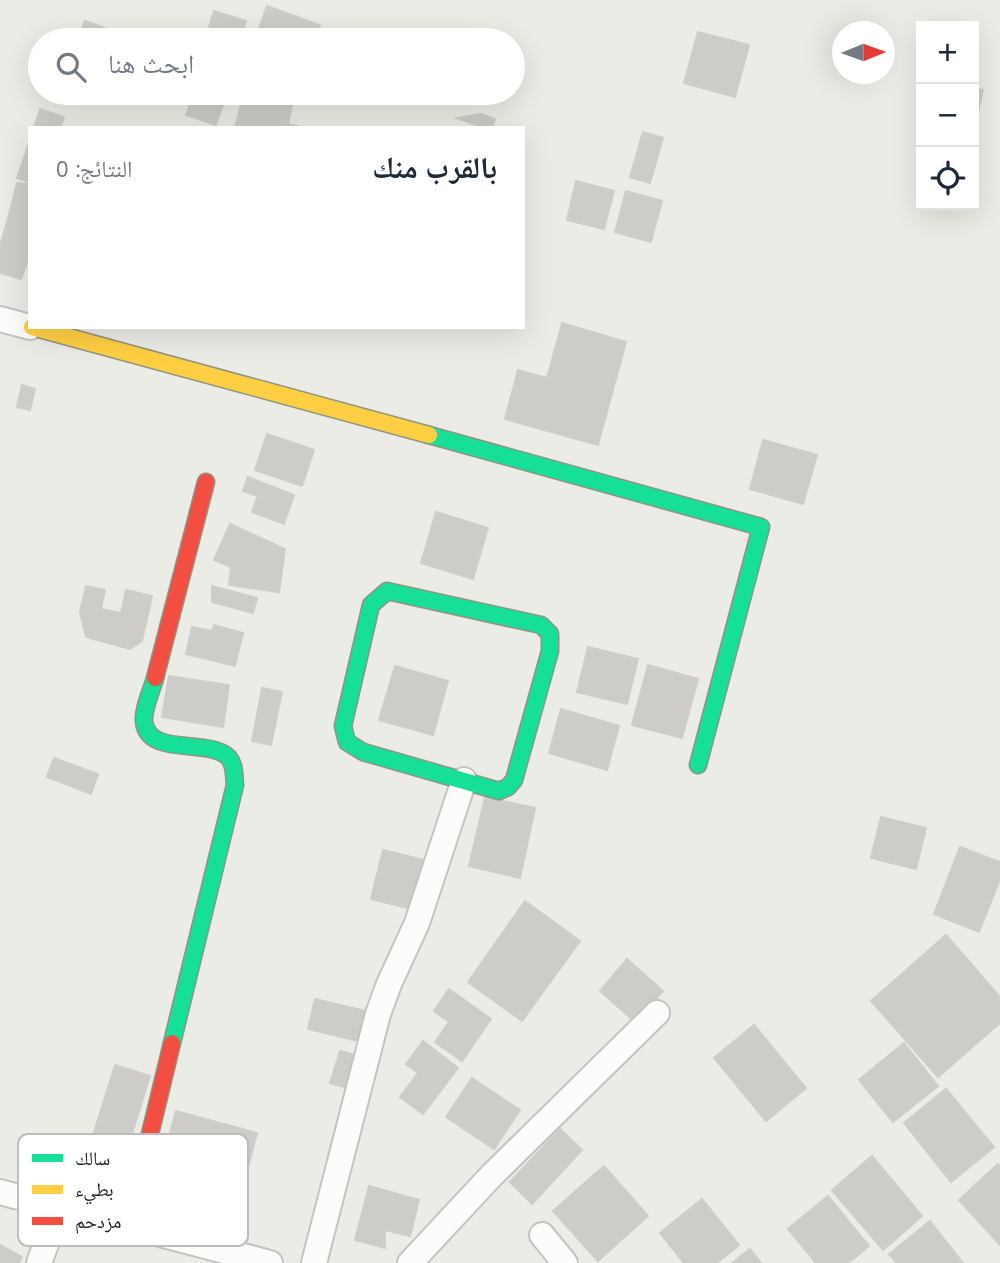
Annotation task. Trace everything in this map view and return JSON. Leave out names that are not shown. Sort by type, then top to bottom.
[{"type":"street","points":[[0,319],[28,326]]},
{"type":"street","points":[[39,329],[255,386],[761,527],[698,765]]},
{"type":"street","points":[[150,1134],[234,785],[234,768],[228,756],[156,740],[145,728],[144,720],[206,482]]},
{"type":"street","points":[[387,591],[541,625],[550,634],[550,651],[514,780],[499,791],[464,779],[363,752],[347,742],[343,726],[371,605],[387,591]]},
{"type":"street","points":[[314,1263],[378,1014],[417,923],[464,779]]},
{"type":"street","points":[[410,1263],[492,1175],[657,1013]]},
{"type":"street","points":[[0,1192],[18,1197]]},
{"type":"street","points":[[542,1235],[565,1263]]},
{"type":"street","points":[[38,1263],[45,1246]]},
{"type":"street","points":[[208,1246],[270,1263]]},
{"type":"building","points":[[267,6],[320,25],[319,28],[259,28]]},
{"type":"building","points":[[214,11],[246,21],[244,28],[209,28]]},
{"type":"building","points":[[85,21],[105,28],[82,28]]},
{"type":"building","points":[[698,32],[749,45],[735,97],[684,83]]},
{"type":"building","points":[[979,89],[983,90],[979,108]]},
{"type":"building","points":[[190,105],[223,105],[216,125],[186,115]]},
{"type":"building","points":[[241,105],[292,105],[288,124],[297,126],[236,126]]},
{"type":"building","points":[[40,109],[64,117],[61,126],[35,126]]},
{"type":"building","points":[[481,114],[495,119],[493,126],[479,126],[457,118]]},
{"type":"building","points":[[643,132],[663,138],[650,183],[630,177]]},
{"type":"building","points":[[28,146],[28,181],[17,178]]},
{"type":"building","points":[[576,181],[614,191],[604,229],[567,220]]},
{"type":"building","points":[[17,183],[28,184],[28,216],[10,211]]},
{"type":"building","points":[[626,191],[662,201],[651,242],[615,232]]},
{"type":"building","points":[[10,211],[28,216],[28,260],[21,279],[0,273],[0,246]]},
{"type":"building","points":[[562,323],[626,342],[598,445],[505,419],[518,370],[547,378]]},
{"type":"building","points":[[22,385],[35,389],[30,410],[17,407]]},
{"type":"building","points":[[267,434],[314,450],[302,486],[255,470]]},
{"type":"building","points":[[763,440],[817,455],[803,504],[750,489]]},
{"type":"building","points":[[248,477],[294,495],[284,524],[252,512],[258,496],[243,491]]},
{"type":"building","points":[[436,512],[488,528],[473,579],[421,563]]},
{"type":"building","points":[[230,524],[285,549],[279,592],[229,585],[231,567],[214,560]]},
{"type":"building","points":[[86,586],[105,590],[101,609],[121,613],[126,590],[152,596],[142,641],[130,649],[86,637],[80,612]]},
{"type":"building","points":[[212,586],[257,598],[253,613],[212,602]]},
{"type":"building","points":[[214,625],[243,633],[235,666],[186,654],[192,627],[212,631]]},
{"type":"building","points":[[588,647],[638,659],[627,704],[577,692]]},
{"type":"building","points":[[648,665],[698,679],[682,738],[632,725]]},
{"type":"building","points":[[395,666],[448,681],[433,735],[379,720]]},
{"type":"building","points":[[169,676],[229,685],[223,727],[162,717]]},
{"type":"building","points":[[262,688],[282,692],[271,745],[252,741]]},
{"type":"building","points":[[561,709],[619,726],[607,770],[549,753]]},
{"type":"building","points":[[54,758],[98,774],[91,794],[47,777]]},
{"type":"building","points":[[485,797],[535,808],[520,878],[469,866]]},
{"type":"building","points":[[881,817],[926,828],[916,869],[871,858]]},
{"type":"building","points":[[960,847],[1000,862],[1000,879],[979,932],[934,914]]},
{"type":"building","points":[[383,850],[428,861],[416,910],[371,899]]},
{"type":"building","points":[[525,901],[580,941],[522,1021],[468,982]]},
{"type":"building","points":[[946,935],[1000,997],[1000,1023],[938,1077],[871,1001]]},
{"type":"building","points":[[627,959],[663,991],[635,1022],[600,991]]},
{"type":"building","points":[[449,989],[491,1019],[462,1061],[435,1042],[449,1022],[434,1011]]},
{"type":"building","points":[[315,999],[378,1014],[371,1044],[308,1029]]},
{"type":"building","points":[[754,1025],[806,1088],[766,1121],[714,1058]]},
{"type":"building","points":[[423,1041],[458,1068],[423,1114],[400,1097],[418,1073],[406,1064]]},
{"type":"building","points":[[904,1043],[938,1086],[893,1122],[859,1080]]},
{"type":"building","points":[[340,1051],[367,1058],[357,1091],[330,1083]]},
{"type":"building","points":[[115,1065],[150,1076],[132,1134],[93,1134]]},
{"type":"building","points":[[472,1078],[520,1110],[494,1149],[446,1117]]},
{"type":"building","points":[[946,1089],[994,1147],[951,1182],[904,1123]]},
{"type":"building","points":[[176,1111],[257,1133],[248,1167],[248,1134],[170,1134]]},
{"type":"building","points":[[560,1129],[582,1150],[532,1204],[510,1182]]},
{"type":"building","points":[[872,1156],[922,1216],[883,1250],[832,1190]]},
{"type":"building","points":[[998,1164],[1000,1166],[1000,1245],[959,1200]]},
{"type":"building","points":[[604,1166],[648,1216],[598,1261],[553,1211]]},
{"type":"building","points":[[369,1186],[419,1200],[410,1236],[385,1230],[385,1248],[355,1240]]},
{"type":"building","points":[[828,1196],[869,1246],[848,1263],[816,1263],[788,1229]]},
{"type":"building","points":[[702,1199],[739,1245],[717,1263],[684,1263],[660,1233]]},
{"type":"building","points":[[930,1221],[963,1263],[897,1263],[889,1254]]},
{"type":"building","points":[[0,1245],[22,1257],[19,1263],[0,1263]]},
{"type":"building","points":[[750,1249],[761,1263],[732,1263]]},
{"type":"traffic: fast","points":[[429,435],[761,527],[698,765]]},
{"type":"traffic: fast","points":[[387,591],[541,625],[550,634],[550,651],[514,780],[508,787],[499,791],[363,752],[347,742],[343,726],[371,605],[387,591]]},
{"type":"traffic: fast","points":[[155,678],[144,716],[148,732],[167,743],[220,752],[231,761],[235,785],[172,1043]]},
{"type":"traffic: slow","points":[[39,329],[429,435]]},
{"type":"traffic: jam","points":[[155,678],[206,482]]},
{"type":"traffic: jam","points":[[150,1134],[172,1043]]}]
